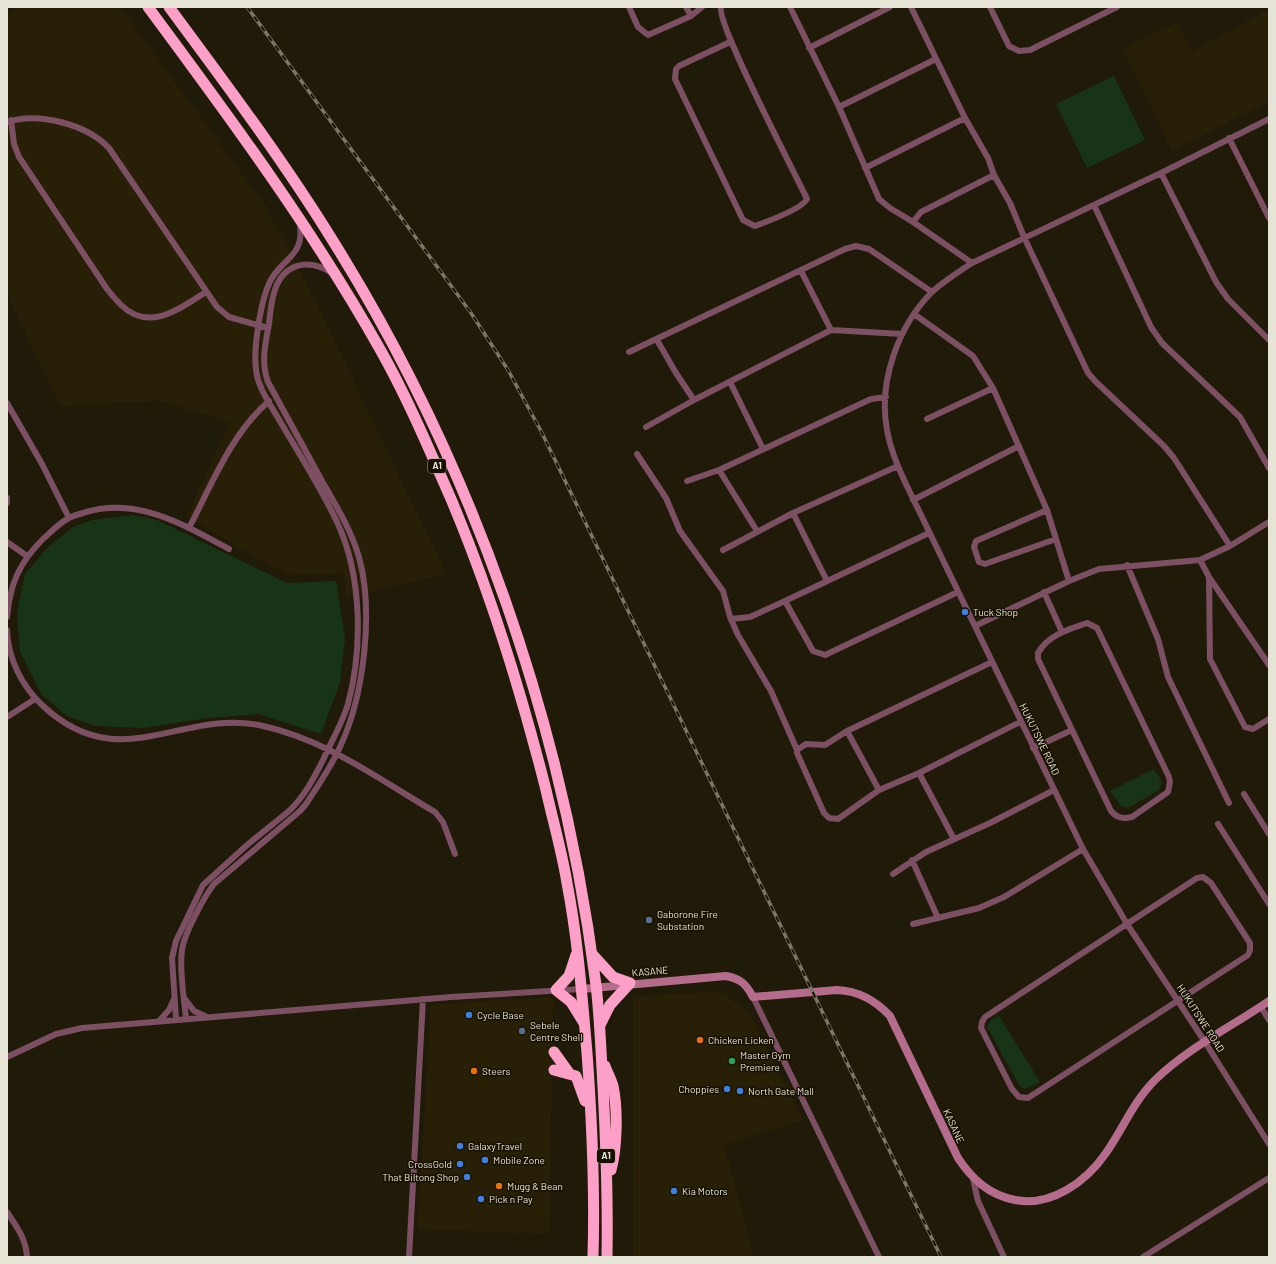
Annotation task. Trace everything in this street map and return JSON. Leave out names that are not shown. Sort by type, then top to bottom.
[{"type":"highway","name":"A1","points":[[148,7],[250,144],[299,216],[338,277],[383,354],[422,431],[491,601],[513,668],[534,740],[567,881],[577,945],[582,988],[594,1143],[593,1257]]},
{"type":"highway","name":"A1","points":[[169,7],[262,133],[334,242],[394,347],[455,472],[506,602],[551,751],[572,843],[591,954],[600,1025],[608,1183],[607,1257]]},
{"type":"highway","points":[[577,945],[575,961],[569,976],[556,990],[571,1002],[584,1024]]},
{"type":"highway","points":[[591,954],[613,977],[630,983],[610,1005],[600,1025]]},
{"type":"highway","points":[[554,1052],[569,1073]]},
{"type":"highway","points":[[554,1070],[576,1076],[582,1090],[590,1131],[594,1143]]},
{"type":"street","points":[[629,7],[638,27],[648,35],[691,16],[702,7]]},
{"type":"street","points":[[686,7],[691,16]]},
{"type":"street","points":[[721,7],[720,13],[730,42],[807,199],[800,205],[775,218],[755,226],[743,220],[675,78],[676,70],[679,66],[730,42]]},
{"type":"street","points":[[790,7],[839,107],[879,199],[884,204],[972,263]]},
{"type":"street","points":[[809,48],[890,7]]},
{"type":"street","points":[[911,7],[965,118],[988,158],[994,175],[1010,203],[1024,238],[1088,373],[1174,458],[1230,546]]},
{"type":"street","points":[[990,7],[1009,46],[1019,51],[1030,50],[1117,7]]},
{"type":"street","points":[[839,107],[936,59]]},
{"type":"street","points":[[865,168],[965,118]]},
{"type":"street","name":"HUKUTSWE ROAD","points":[[1269,119],[1161,173],[972,263],[932,292],[914,314],[902,334],[891,369],[886,397],[886,429],[898,466],[1020,722],[1083,849],[1127,924],[1205,1042],[1269,1144]]},
{"type":"street","points":[[206,292],[173,313],[161,318],[139,316],[121,306],[106,289],[19,157],[14,144],[9,121],[56,121],[87,131],[101,139],[109,148],[206,292],[222,313],[229,317],[268,328]]},
{"type":"street","points":[[1229,138],[1269,218]]},
{"type":"street","points":[[1161,173],[1216,282],[1228,299],[1269,340]]},
{"type":"street","points":[[913,222],[921,212],[994,175]]},
{"type":"street","points":[[1094,205],[1151,327],[1162,343],[1240,417],[1269,468]]},
{"type":"street","points":[[176,1019],[172,958],[173,949],[200,889],[207,880],[295,805],[316,772],[348,704],[355,665],[356,615],[354,572],[347,546],[337,521],[269,401],[256,371],[255,361],[259,326],[267,288],[272,278],[292,256],[300,243],[302,234],[299,216]]},
{"type":"street","points":[[629,352],[856,246],[869,249],[932,292]]},
{"type":"street","points":[[186,1018],[183,996],[182,950],[210,890],[224,875],[300,811],[318,786],[337,753],[355,702],[361,674],[365,624],[362,573],[346,525],[268,382],[264,366],[268,328],[276,286],[290,269],[303,264],[315,264],[338,277]]},
{"type":"street","points":[[801,272],[831,330]]},
{"type":"street","points":[[914,314],[973,356],[993,388],[1047,510],[1069,581]]},
{"type":"street","points":[[646,428],[694,400],[831,330],[902,334]]},
{"type":"street","points":[[657,340],[694,400]]},
{"type":"street","points":[[730,382],[763,449]]},
{"type":"street","points":[[927,419],[993,388]]},
{"type":"street","points":[[687,481],[719,470],[871,398],[886,397]]},
{"type":"street","points":[[189,528],[237,438],[252,416],[269,401]]},
{"type":"street","points":[[7,403],[42,464],[69,518]]},
{"type":"street","points":[[913,500],[1019,446]]},
{"type":"street","points":[[637,454],[666,498],[680,531],[723,591],[731,620],[771,692],[819,802],[828,818],[838,819],[880,790],[919,773],[1020,722]]},
{"type":"street","points":[[723,550],[793,513],[898,466]]},
{"type":"street","points":[[719,470],[757,531]]},
{"type":"street","points":[[7,498],[7,503]]},
{"type":"street","points":[[7,617],[14,578],[27,556],[52,530],[69,518],[100,508],[129,508],[156,513],[229,549]]},
{"type":"street","points":[[1047,510],[976,541],[974,547],[979,562],[985,564],[1056,539]]},
{"type":"street","points":[[793,513],[827,581]]},
{"type":"street","points":[[975,626],[1044,592],[1105,567],[1200,560],[1230,546],[1268,524]]},
{"type":"street","points":[[731,620],[750,617],[929,533]]},
{"type":"street","points":[[7,542],[27,556]]},
{"type":"street","points":[[1200,560],[1209,577],[1269,665]]},
{"type":"street","points":[[1127,565],[1158,639],[1168,677],[1229,803]]},
{"type":"street","points":[[1209,577],[1211,665],[1245,727],[1253,729],[1269,719]]},
{"type":"street","points":[[785,600],[813,651],[825,655],[958,592]]},
{"type":"street","points":[[1044,592],[1062,632]]},
{"type":"street","points":[[1087,623],[1097,628],[1169,777],[1170,782],[1168,792],[1132,817],[1126,818],[1115,815],[1111,811],[1038,659],[1038,652],[1041,648],[1062,632],[1087,623]]},
{"type":"street","points":[[7,630],[7,644],[20,677],[35,698],[66,724],[92,735],[108,739],[130,740],[154,737],[216,724],[242,723],[262,725],[287,731],[328,748],[435,812],[443,822],[455,854]]},
{"type":"street","points":[[797,750],[806,744],[824,745],[847,731],[992,662]]},
{"type":"street","points":[[7,717],[35,698]]},
{"type":"street","points":[[1033,748],[1072,730]]},
{"type":"street","points":[[847,731],[880,790]]},
{"type":"street","points":[[919,773],[954,839]]},
{"type":"street","points":[[893,874],[926,852],[990,823],[1054,790]]},
{"type":"street","points":[[1244,794],[1269,834]]},
{"type":"street","points":[[1218,824],[1269,904]]},
{"type":"street","points":[[913,924],[979,908],[1004,897],[1083,849]]},
{"type":"street","points":[[912,860],[938,918]]},
{"type":"street","points":[[1197,878],[1203,878],[1211,883],[1250,943],[1250,950],[1248,955],[1178,1001],[1028,1098],[1019,1097],[1012,1089],[981,1028],[985,1017],[1197,878]]},
{"type":"street","name":"KASANE","points":[[582,988],[726,976],[740,980],[746,984],[753,997],[846,990],[864,996],[882,1008],[890,1016],[958,1158],[973,1179],[998,1195],[1023,1202],[1037,1202],[1054,1197],[1072,1186],[1091,1171],[1106,1153],[1129,1113],[1154,1081],[1176,1062],[1269,1001]]},
{"type":"street","points":[[7,1057],[66,1031],[186,1018],[582,988]]},
{"type":"street","points":[[159,1021],[171,1007],[175,994]]},
{"type":"street","points":[[183,996],[194,1011],[207,1017]]},
{"type":"street","points":[[753,997],[879,1257]]},
{"type":"street","points":[[409,1257],[423,999]]},
{"type":"street","points":[[1260,1007],[1269,1020]]},
{"type":"street","points":[[1143,1257],[1269,1178]]},
{"type":"street","points":[[973,1179],[978,1201],[1004,1257]]},
{"type":"street","points":[[7,1212],[23,1237],[27,1257]]},
{"type":"shaded area","points":[[19,7],[120,7],[265,205],[315,300],[446,574],[346,597],[344,573],[287,575],[187,517],[230,422],[160,401],[60,406],[7,293],[7,15]]},
{"type":"shaded area","points":[[1269,9],[1269,101],[1172,151],[1123,48],[1177,23],[1193,51]]},
{"type":"shaded area","points":[[716,992],[726,994],[750,1016],[803,1120],[724,1145],[754,1257],[633,1257],[633,996]]},
{"type":"shaded area","points":[[553,997],[549,1234],[418,1229],[431,1005]]},
{"type":"green space","points":[[1114,76],[1145,140],[1087,168],[1056,104]]},
{"type":"green space","points":[[133,515],[157,520],[287,583],[336,581],[345,638],[340,682],[321,734],[258,714],[208,718],[142,728],[95,726],[67,716],[41,694],[20,651],[17,612],[25,574],[49,546],[73,527],[92,520]]},
{"type":"green space","points":[[1154,769],[1162,782],[1159,790],[1128,808],[1121,806],[1110,791]]},
{"type":"green space","points":[[999,1016],[1040,1082],[1026,1089],[1020,1087],[987,1027],[991,1020]]},
{"type":"railway","points":[[247,7],[471,313],[508,370],[541,431],[941,1257]]},
{"type":"place","name":"Tuck Shop","points":[[965,612]]},
{"type":"place","name":"Gaborone Fire Substation","points":[[649,920]]},
{"type":"place","name":"Cycle Base","points":[[469,1015]]},
{"type":"place","name":"Sebele Centre Shell","points":[[522,1031]]},
{"type":"place","name":"Chicken Licken","points":[[700,1040]]},
{"type":"place","name":"Master Gym Premiere","points":[[732,1061]]},
{"type":"place","name":"Steers","points":[[474,1071]]},
{"type":"place","name":"Choppies","points":[[727,1089]]},
{"type":"place","name":"North Gate Mall","points":[[740,1091]]},
{"type":"place","name":"GalaxyTravel","points":[[460,1146]]},
{"type":"place","name":"Mobile Zone","points":[[485,1160]]},
{"type":"place","name":"CrossGold","points":[[460,1164]]},
{"type":"place","name":"That Biltong Shop","points":[[467,1177]]},
{"type":"place","name":"Mugg & Bean","points":[[499,1186]]},
{"type":"place","name":"Kia Motors","points":[[674,1191]]},
{"type":"place","name":"Pick n Pay","points":[[481,1199]]}]
